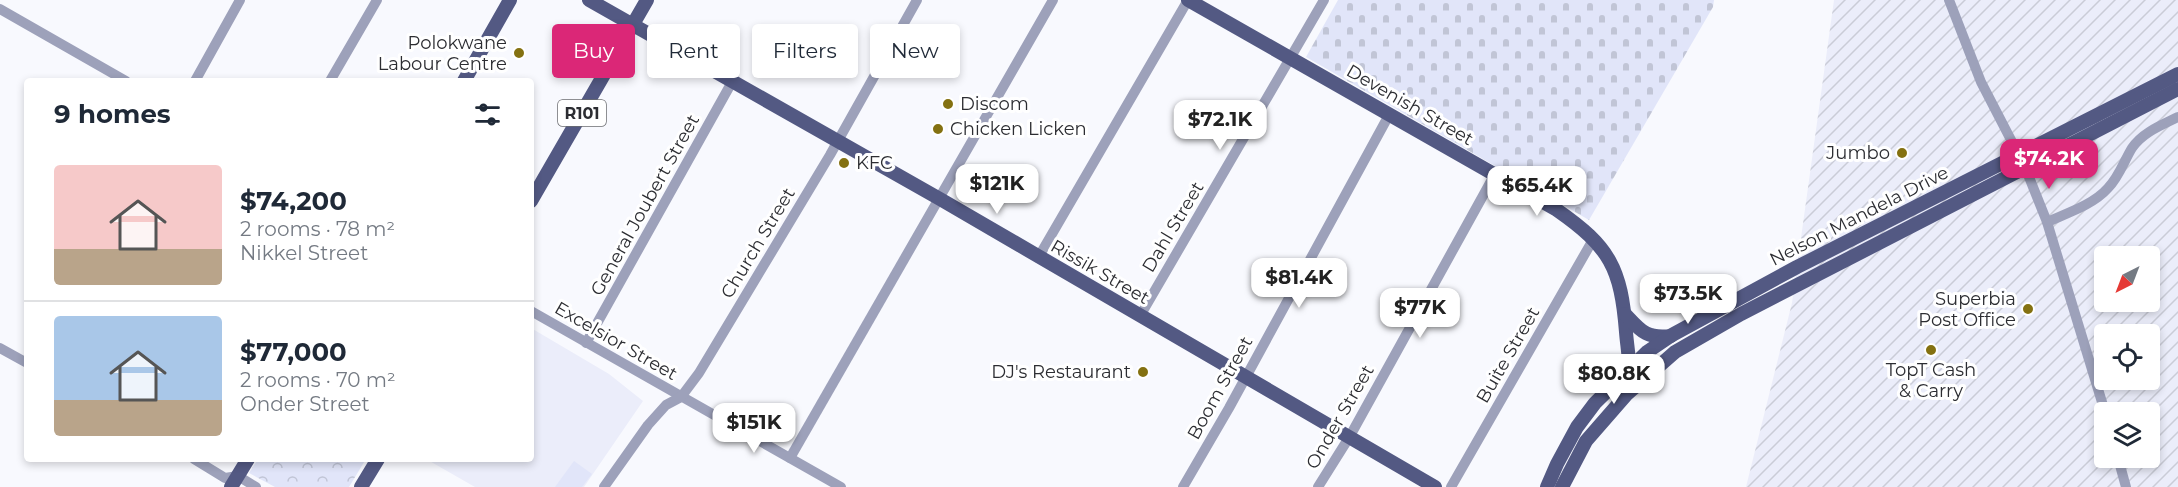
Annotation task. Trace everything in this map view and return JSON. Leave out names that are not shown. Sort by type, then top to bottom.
[{"type":"main road","points":[[466,78],[510,0]]},
{"type":"main road","name":"Rissik Street","points":[[590,0],[633,24]]},
{"type":"main road","name":"R101","points":[[633,24],[647,0]]},
{"type":"main road","name":"Devenish Street","points":[[1188,0],[1557,210],[1594,238],[1611,262],[1625,314],[1630,368],[1627,394]]},
{"type":"main road","name":"Rissik Street","points":[[635,25],[1435,487]]},
{"type":"main road","name":"Nelson Mandela Drive","points":[[1562,487],[1586,441],[1627,394],[1682,348],[1710,330],[2178,74]]},
{"type":"main road","name":"R101","points":[[534,196],[602,78]]},
{"type":"main road","name":"Nelson Mandela Drive","points":[[1547,487],[1557,464],[1585,415],[1647,352],[1672,335],[1787,272],[2178,89]]},
{"type":"main road","points":[[1625,314],[1646,334],[1655,337],[1672,335]]},
{"type":"main road","points":[[231,482],[246,462]]},
{"type":"main road","points":[[361,487],[376,462]]},
{"type":"street","points":[[197,78],[240,0]]},
{"type":"street","points":[[332,78],[376,0]]},
{"type":"street","name":"Church Street","points":[[604,487],[648,424],[666,405],[681,397],[699,374],[837,141],[917,0]]},
{"type":"street","points":[[790,458],[1053,0]]},
{"type":"street","points":[[1038,258],[1188,0]]},
{"type":"street","name":"Dahl Street","points":[[1140,316],[1324,0]]},
{"type":"street","points":[[1949,0],[1982,82],[2022,161],[2047,222],[2102,402]]},
{"type":"street","points":[[0,9],[121,78]]},
{"type":"street","name":"General Joubert Street","points":[[586,343],[732,82]]},
{"type":"street","name":"Boom Street","points":[[1183,487],[1246,377],[1389,115]]},
{"type":"street","points":[[2047,222],[2104,192],[2117,178],[2139,140],[2150,131],[2178,117]]},
{"type":"street","name":"Onder Street","points":[[1318,487],[1350,436],[1495,174]]},
{"type":"street","name":"Buite Street","points":[[1451,487],[1594,238]]},
{"type":"street","name":"Excelsior Street","points":[[534,313],[841,487]]},
{"type":"street","points":[[0,348],[24,361]]},
{"type":"street","points":[[199,462],[231,482],[256,487]]},
{"type":"street","points":[[2121,468],[2126,487]]},
{"type":"shaded area","points":[[1834,0],[2178,0],[2178,487],[1746,487],[1792,303]]},
{"type":"shaded area","points":[[534,330],[609,374],[643,401],[584,487],[475,487],[431,462],[534,462]]},
{"type":"green space","points":[[1338,0],[1714,0],[1713,7],[1589,220],[1306,57]]},
{"type":"green space","points":[[574,461],[592,474],[582,487],[555,487]]},
{"type":"green space","points":[[256,462],[364,462],[349,487],[275,487],[249,473]]},
{"type":"place","name":"Polokwane Labour Centre","points":[[519,53]]},
{"type":"place","name":"Discom","points":[[948,104]]},
{"type":"place","name":"Chicken Licken","points":[[938,129]]},
{"type":"place","name":"Jumbo","points":[[1902,153]]},
{"type":"place","name":"KFC","points":[[844,163]]},
{"type":"place","name":"Superbia Post Office","points":[[2028,309]]},
{"type":"place","name":"TopT Cash & Carry","points":[[1931,350]]},
{"type":"place","name":"DJ's Restaurant","points":[[1143,372]]}]
